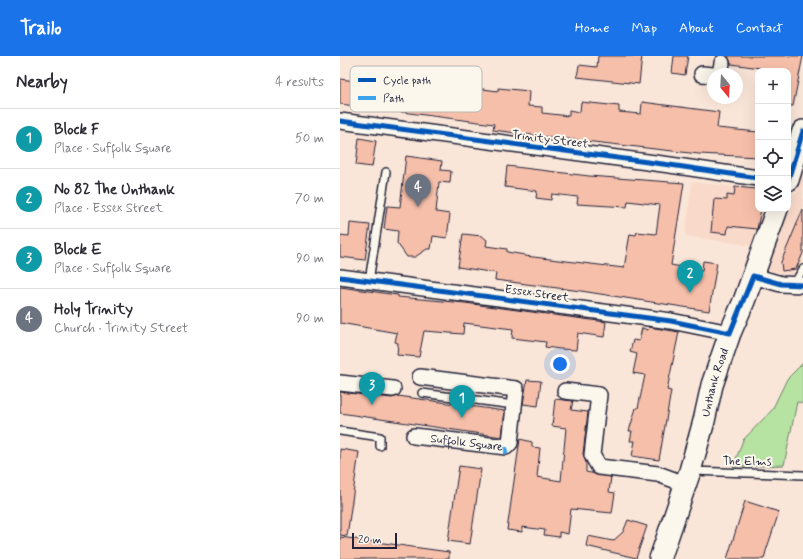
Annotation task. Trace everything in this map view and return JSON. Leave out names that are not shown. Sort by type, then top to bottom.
[{"type":"street","name":"Trinity Street","points":[[340,121],[755,178]]},
{"type":"street","points":[[789,176],[803,131]]},
{"type":"street","name":"Unthank Road","points":[[660,559],[688,477],[704,421],[712,385],[776,212]]},
{"type":"street","points":[[753,276],[781,284],[798,285]]},
{"type":"street","name":"Essex Street","points":[[340,277],[671,321],[730,333]]},
{"type":"street","name":"Suffolk Square","points":[[414,436],[503,448],[510,443],[516,389],[420,377]]},
{"type":"street","points":[[340,383],[393,389]]},
{"type":"street","points":[[565,391],[599,395],[592,456],[599,467],[688,477]]},
{"type":"lane","points":[[369,281],[386,172]]},
{"type":"lane","points":[[798,285],[803,269]]},
{"type":"lane","points":[[422,393],[514,405]]},
{"type":"lane","points":[[340,432],[380,437],[380,446]]},
{"type":"lane","name":"The Elms","points":[[688,477],[803,475]]},
{"type":"shaded area","points":[[803,169],[803,266],[793,276],[743,264],[752,246],[685,236],[692,182],[755,189],[755,212],[791,212],[791,192],[797,193]]},
{"type":"green space","points":[[803,363],[803,403],[797,402],[784,465],[733,467],[743,440],[772,410],[787,379]]},
{"type":"building","points":[[598,56],[642,56],[639,84],[577,77],[579,65],[597,67]]},
{"type":"building","points":[[674,56],[688,56],[685,75],[672,73]]},
{"type":"building","points":[[728,56],[803,56],[793,106],[791,106],[791,68],[760,68],[731,64]]},
{"type":"building","points":[[340,79],[350,80],[350,105],[340,104]]},
{"type":"building","points":[[498,88],[529,91],[528,106],[542,107],[542,113],[569,116],[569,110],[580,112],[581,102],[619,106],[619,112],[641,114],[642,102],[719,112],[717,128],[755,132],[755,157],[699,154],[493,130],[494,124],[402,112],[482,112],[482,89],[498,91]]},
{"type":"building","points":[[359,138],[376,141],[372,167],[356,165]]},
{"type":"building","points":[[406,156],[442,161],[441,170],[451,171],[450,183],[439,182],[436,212],[450,214],[447,238],[433,236],[431,249],[427,249],[415,257],[407,257],[397,243],[398,231],[384,229],[387,206],[400,207]]},
{"type":"building","points":[[507,166],[589,176],[684,183],[671,265],[702,271],[703,261],[717,263],[709,311],[581,291],[495,280],[496,273],[458,267],[463,234],[482,236],[487,240],[486,246],[507,249],[507,252],[525,256],[624,268],[630,234],[636,235],[637,232],[656,234],[660,205],[628,201],[627,207],[577,204],[578,197],[552,194],[551,200],[536,198],[537,191],[505,187]]},
{"type":"building","points":[[735,187],[755,189],[755,212],[760,212],[757,229],[728,226],[727,234],[711,232],[714,199],[727,200],[727,195],[734,196]]},
{"type":"building","points":[[803,209],[803,253],[796,269],[782,271],[781,262]]},
{"type":"building","points":[[350,223],[370,225],[365,260],[340,257],[340,235],[349,236]]},
{"type":"building","points":[[340,287],[398,295],[398,297],[465,303],[606,322],[604,337],[578,333],[576,350],[560,349],[545,347],[546,342],[512,338],[513,329],[464,323],[463,334],[424,331],[419,357],[397,355],[398,343],[395,342],[397,333],[340,323]]},
{"type":"building","points":[[649,327],[679,332],[667,390],[671,391],[659,460],[632,456],[635,441],[630,441],[632,431],[629,431],[636,408],[638,408],[645,375],[633,373],[637,354],[630,352],[633,340],[639,341],[642,328],[648,330]]},
{"type":"building","points":[[527,380],[541,381],[538,406],[523,404]]},
{"type":"building","points":[[340,392],[392,398],[398,396],[505,411],[502,437],[340,413]]},
{"type":"building","points":[[555,399],[573,401],[571,410],[588,412],[583,454],[586,463],[586,472],[611,477],[609,492],[615,493],[612,513],[571,509],[568,534],[559,532],[559,537],[544,535],[545,530],[522,527],[522,532],[507,530],[520,439],[532,442],[532,447],[540,448],[537,477],[561,481],[566,428],[552,426]]},
{"type":"building","points":[[340,449],[359,452],[347,536],[340,535]]},
{"type":"building","points":[[459,466],[481,469],[470,544],[448,541]]},
{"type":"building","points":[[745,501],[779,512],[764,559],[727,559]]},
{"type":"building","points":[[628,520],[647,526],[636,558],[586,546],[588,536],[613,541],[623,532]]},
{"type":"building","points":[[340,537],[449,552],[449,559],[340,559]]},
{"type":"marked path","points":[[506,447],[506,454]]},
{"type":"cycle path","points":[[340,121],[755,178]]},
{"type":"cycle path","points":[[789,176],[803,131]]},
{"type":"cycle path","points":[[340,277],[671,321],[730,333],[753,276],[781,284],[803,285]]},
{"type":"place","name":"Holy Trinity","points":[[418,207]]},
{"type":"place","name":"No 82 The Unthank","points":[[690,293]]},
{"type":"place","name":"Block E","points":[[372,405]]},
{"type":"place","name":"Block F","points":[[462,418]]}]
